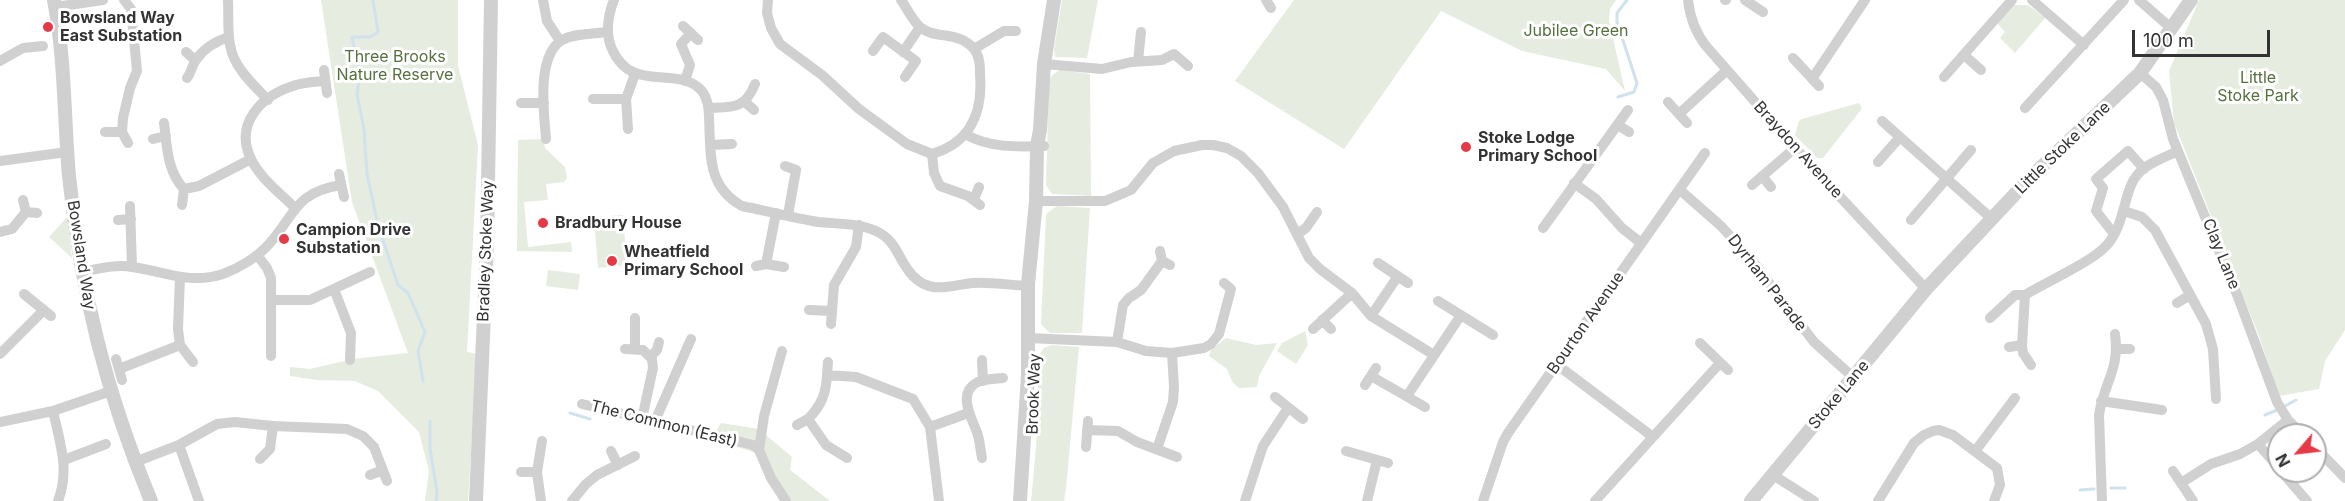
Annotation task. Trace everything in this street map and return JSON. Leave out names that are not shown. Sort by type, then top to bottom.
[{"type":"street","points":[[55,3],[103,0]]},
{"type":"street","points":[[124,0],[131,9],[137,71],[126,103],[122,132],[128,143]]},
{"type":"street","points":[[228,0],[230,37],[236,63],[268,100]]},
{"type":"street","name":"Bradley Stoke Way","points":[[477,501],[487,245],[491,0]]},
{"type":"street","points":[[543,0],[547,21],[560,41]]},
{"type":"street","points":[[614,0],[608,32],[615,56],[622,66],[635,74],[685,81],[702,91],[709,108],[710,146],[716,178],[726,195],[742,206],[819,222],[860,225],[886,237],[899,253],[907,269],[920,283],[944,289],[973,283],[1031,286]]},
{"type":"street","points":[[765,1],[771,28],[785,48],[822,75],[859,109],[907,144],[932,154],[947,148],[965,134],[973,123],[979,108],[980,63],[974,49],[959,38],[920,27],[901,0]]},
{"type":"street","name":"Brook Way","points":[[1027,501],[1033,435],[1031,286],[1039,201],[1044,64],[1054,0]]},
{"type":"street","name":"Braydon Avenue","points":[[1688,0],[1690,15],[1698,36],[1795,148],[1926,289]]},
{"type":"street","points":[[1745,0],[1763,12]]},
{"type":"street","points":[[1793,58],[1816,83],[1865,0]]},
{"type":"street","points":[[1944,77],[2012,0]]},
{"type":"street","points":[[2032,0],[2084,45]]},
{"type":"street","points":[[2025,108],[2124,0]]},
{"type":"street","points":[[2139,0],[2172,29]]},
{"type":"street","name":"Little Stoke Lane","points":[[1926,289],[2031,177],[2140,73],[2191,0]]},
{"type":"street","name":"Bowsland Way","points":[[55,3],[67,152],[82,272],[94,335],[150,501]]},
{"type":"street","points":[[903,52],[920,27]]},
{"type":"street","points":[[974,49],[1004,31],[1016,31]]},
{"type":"street","points":[[546,139],[544,67],[560,41],[577,35],[608,32]]},
{"type":"street","points":[[1138,61],[1141,32]]},
{"type":"street","points":[[685,81],[690,65],[681,44],[691,33]]},
{"type":"street","points":[[187,78],[193,70],[195,60],[213,43],[230,37]]},
{"type":"street","points":[[873,51],[883,37],[916,61],[905,77]]},
{"type":"street","points":[[0,61],[35,42]]},
{"type":"street","points":[[1044,64],[1102,69],[1138,61],[1162,60],[1175,49],[1188,66]]},
{"type":"street","points":[[186,52],[195,60]]},
{"type":"street","points":[[1964,55],[1981,70]]},
{"type":"street","points":[[1668,102],[1683,118],[1726,70]]},
{"type":"street","name":"Clay Lane","points":[[2140,73],[2156,87],[2163,100],[2178,151],[2238,297],[2277,402],[2291,423]]},
{"type":"street","points":[[628,129],[626,99],[635,74]]},
{"type":"street","points":[[294,207],[251,159],[246,134],[247,123],[252,113],[290,87],[325,75],[327,93]]},
{"type":"street","points":[[709,108],[736,107],[744,101],[755,84]]},
{"type":"street","points":[[593,99],[626,99]]},
{"type":"street","points":[[744,101],[754,110]]},
{"type":"street","points":[[521,103],[544,103]]},
{"type":"street","points":[[1543,228],[1546,215],[1574,183],[1628,110]]},
{"type":"street","points":[[1882,122],[1992,219]]},
{"type":"street","points":[[164,123],[170,164],[176,179],[184,189],[182,205]]},
{"type":"street","points":[[1617,124],[1629,132]]},
{"type":"street","points":[[105,132],[122,132]]},
{"type":"street","points":[[965,134],[979,142],[1041,146]]},
{"type":"street","points":[[153,139],[166,136]]},
{"type":"street","points":[[1878,162],[1900,137]]},
{"type":"street","points":[[710,146],[732,144]]},
{"type":"street","points":[[1039,201],[1105,201],[1131,190],[1153,163],[1167,154],[1191,147],[1213,145],[1227,148],[1241,156],[1258,173],[1283,207],[1310,258],[1320,270],[1352,293],[1371,316],[1434,355]]},
{"type":"street","points":[[1752,185],[1795,148]]},
{"type":"street","points":[[1911,220],[1971,150]]},
{"type":"street","points":[[2114,234],[2096,211],[2103,188],[2096,179],[2128,151],[2144,169]]},
{"type":"street","points":[[1990,318],[2014,295],[2025,295],[2094,256],[2107,246],[2124,211],[2128,192],[2138,174],[2178,151]]},
{"type":"street","points":[[0,161],[67,152]]},
{"type":"street","name":"Bourton Avenue","points":[[1483,501],[1503,442],[1705,153]]},
{"type":"street","points":[[932,154],[934,173],[940,186],[977,202],[979,187]]},
{"type":"street","points":[[184,189],[199,186],[251,159]]},
{"type":"street","points":[[784,267],[761,265],[800,170],[785,166]]},
{"type":"street","points":[[1762,176],[1771,187]]},
{"type":"street","points":[[82,272],[116,266],[132,267],[180,278],[221,274],[256,255],[268,245],[294,207],[322,189],[340,179],[344,197]]},
{"type":"street","points":[[1574,183],[1596,199],[1622,228],[1641,243]]},
{"type":"street","name":"Dyrham Parade","points":[[1680,190],[1721,226],[1751,259],[1814,342],[1854,378]]},
{"type":"street","points":[[0,232],[12,229],[31,212],[24,200]]},
{"type":"street","points":[[130,206],[132,267]]},
{"type":"street","points":[[2124,211],[2142,217],[2155,230],[2211,336],[2216,399]]},
{"type":"street","points":[[1297,234],[1314,227],[1317,212]]},
{"type":"street","points":[[118,220],[131,219]]},
{"type":"street","points":[[831,324],[834,285],[856,247],[860,225]]},
{"type":"street","points":[[256,255],[267,268],[271,278],[273,300],[264,343],[271,356]]},
{"type":"street","points":[[1117,342],[1123,304],[1142,290],[1164,259]]},
{"type":"street","points":[[1378,263],[1408,282]]},
{"type":"street","points":[[273,300],[304,302],[370,272]]},
{"type":"street","points":[[1371,316],[1398,276]]},
{"type":"street","points":[[180,278],[178,329],[180,345],[193,362]]},
{"type":"street","points":[[1032,339],[1117,342],[1146,351],[1172,353],[1204,348],[1217,338],[1232,287]]},
{"type":"street","points":[[334,289],[351,333],[350,360]]},
{"type":"street","name":"Stoke Lane","points":[[1751,501],[1926,289]]},
{"type":"street","points":[[1313,329],[1352,293]]},
{"type":"street","points":[[0,354],[47,313],[24,294]]},
{"type":"street","points":[[2025,295],[2022,345],[2023,353],[2031,364]]},
{"type":"street","points":[[2177,303],[2190,295]]},
{"type":"street","points":[[1438,301],[1493,335]]},
{"type":"street","points":[[809,310],[831,311]]},
{"type":"street","points":[[1407,396],[1461,315]]},
{"type":"street","points":[[635,318],[630,349],[643,350],[651,356],[653,368],[642,419]]},
{"type":"street","points":[[1322,320],[1331,329]]},
{"type":"street","points":[[2102,501],[2099,447],[2101,401],[2115,366],[2117,349],[2115,334]]},
{"type":"street","points":[[655,422],[692,339]]},
{"type":"street","name":"Brook Way","points":[[1020,501],[1032,339]]},
{"type":"street","points":[[651,356],[657,350],[659,342]]},
{"type":"street","points":[[1595,501],[1653,437],[1724,367],[1700,343]]},
{"type":"street","points":[[119,369],[180,345]]},
{"type":"street","points":[[2009,347],[2022,345]]},
{"type":"street","points":[[2117,349],[2130,349]]},
{"type":"street","points":[[759,450],[764,416],[782,351]]},
{"type":"street","points":[[1157,449],[1173,402],[1172,353]]},
{"type":"street","points":[[982,360],[983,381]]},
{"type":"street","points":[[797,424],[808,419],[822,403],[826,390],[828,363]]},
{"type":"street","points":[[1556,364],[1653,437]]},
{"type":"street","points":[[827,375],[856,377],[912,399],[927,419],[930,427],[939,501]]},
{"type":"street","points":[[1371,376],[1425,407]]},
{"type":"street","points":[[982,458],[977,432],[968,413],[967,396],[971,387],[983,381],[1003,378]]},
{"type":"street","points":[[2214,386],[2227,385]]},
{"type":"street","points":[[0,422],[53,411],[111,391]]},
{"type":"street","points":[[1275,397],[1304,419]]},
{"type":"street","points":[[1976,450],[2015,398]]},
{"type":"street","points":[[2101,401],[2154,412]]},
{"type":"street","name":"The Common (East)","points":[[582,404],[746,444],[759,450],[771,478],[786,501]]},
{"type":"street","points":[[1245,501],[1263,446],[1288,408]]},
{"type":"street","points":[[53,411],[64,460],[64,484],[58,501]]},
{"type":"street","points":[[930,427],[968,413]]},
{"type":"street","points":[[808,419],[826,445],[847,458]]},
{"type":"street","points":[[2181,483],[2211,464],[2240,454],[2258,444],[2288,420]]},
{"type":"street","points":[[135,462],[179,445],[217,424],[235,422],[273,426],[323,423],[363,436],[374,447],[387,481]]},
{"type":"street","points":[[1086,447],[1087,425],[1118,431],[1137,442],[1177,457]]},
{"type":"street","points":[[260,459],[270,448],[273,426]]},
{"type":"street","points":[[1878,501],[1914,443],[1924,435],[1939,430],[1976,450],[1992,462],[1999,473],[2000,485],[1994,501]]},
{"type":"street","points":[[541,501],[537,472],[542,441]]},
{"type":"street","points":[[64,460],[105,444]]},
{"type":"street","points":[[2258,444],[2267,455]]},
{"type":"street","points":[[179,445],[199,501]]},
{"type":"street","points":[[611,451],[618,465]]},
{"type":"street","points":[[1346,451],[1383,462],[1367,501]]},
{"type":"street","points":[[572,501],[586,484],[635,456]]},
{"type":"street","points":[[2327,459],[2345,478]]},
{"type":"street","points":[[370,475],[383,470]]},
{"type":"street","points":[[2173,471],[2193,501]]},
{"type":"street","points":[[521,472],[537,472]]},
{"type":"street","points":[[1773,475],[1814,501]]},
{"type":"street","points":[[2289,483],[2301,499]]},
{"type":"green space","name":"Three Brooks Nature Reserve","points":[[321,0],[458,0],[458,66],[478,145],[467,352],[477,354],[468,501],[425,501],[429,471],[419,432],[378,391],[355,381],[317,380],[290,376],[290,367],[310,369],[353,359],[408,353],[352,202]]},
{"type":"green space","points":[[1062,0],[1098,0],[1087,58],[1055,57],[1054,49]]},
{"type":"green space","name":"Jubilee Green","points":[[1294,0],[1616,0],[1610,9],[1609,21],[1625,91],[1606,69],[1522,51],[1441,11],[1344,149],[1235,81]]},
{"type":"green space","name":"Little Stoke Park","points":[[2199,0],[2345,0],[2345,330],[2325,361],[2319,389],[2279,396],[2259,336],[2174,123],[2169,71]]},
{"type":"green space","points":[[2013,5],[2028,5],[2045,18],[2015,53],[2000,38],[2005,32],[1997,23]]},
{"type":"green space","points":[[1060,70],[1090,74],[1091,196],[1052,194],[1046,185],[1049,81],[1052,75]]},
{"type":"green space","points":[[1859,103],[1862,108],[1823,158],[1817,158],[1795,135],[1799,121],[1802,119]]},
{"type":"green space","points":[[543,139],[545,148],[565,167],[567,178],[564,182],[546,184],[548,200],[524,202],[528,247],[571,242],[572,252],[517,251],[518,140]]},
{"type":"green space","points":[[1057,206],[1090,208],[1082,333],[1050,333],[1041,324],[1046,214]]},
{"type":"green space","points":[[623,215],[627,265],[598,268],[594,217]]},
{"type":"green space","points":[[67,217],[72,258],[49,237]]},
{"type":"green space","points":[[548,270],[580,274],[578,290],[546,286]]},
{"type":"green space","points":[[1305,331],[1308,345],[1296,364],[1277,351],[1282,343]]},
{"type":"green space","points":[[1226,338],[1256,345],[1277,343],[1259,376],[1257,387],[1239,388],[1233,383],[1227,369],[1209,356],[1211,350]]},
{"type":"green space","points":[[1051,345],[1079,347],[1066,488],[1064,501],[1031,501],[1036,448],[1039,355],[1044,348]]},
{"type":"green space","points":[[721,423],[759,429],[792,457],[790,470],[830,501],[780,501],[757,453],[711,439]]},
{"type":"waterway","points":[[373,0],[378,32],[370,37],[352,37],[360,75],[357,94],[364,129],[367,174],[378,225],[398,285],[408,293],[425,332],[418,351],[423,381]]},
{"type":"waterway","points":[[1618,97],[1634,92],[1637,83],[1617,22],[1617,13],[1627,0]]},
{"type":"waterway","points":[[2285,406],[2296,400]]},
{"type":"waterway","points":[[2265,415],[2277,410]]},
{"type":"waterway","points":[[570,413],[590,419]]},
{"type":"waterway","points":[[430,421],[430,449],[437,491],[436,501]]},
{"type":"waterway","points":[[2111,488],[2125,488]]},
{"type":"waterway","points":[[2080,490],[2094,489]]},
{"type":"place","name":"Bowsland Way East Substation","points":[[48,27]]},
{"type":"place","name":"Stoke Lodge Primary School","points":[[1466,147]]},
{"type":"place","name":"Bradbury House","points":[[543,223]]},
{"type":"place","name":"Campion Drive Substation","points":[[284,239]]},
{"type":"place","name":"Wheatfield Primary School","points":[[612,261]]}]
